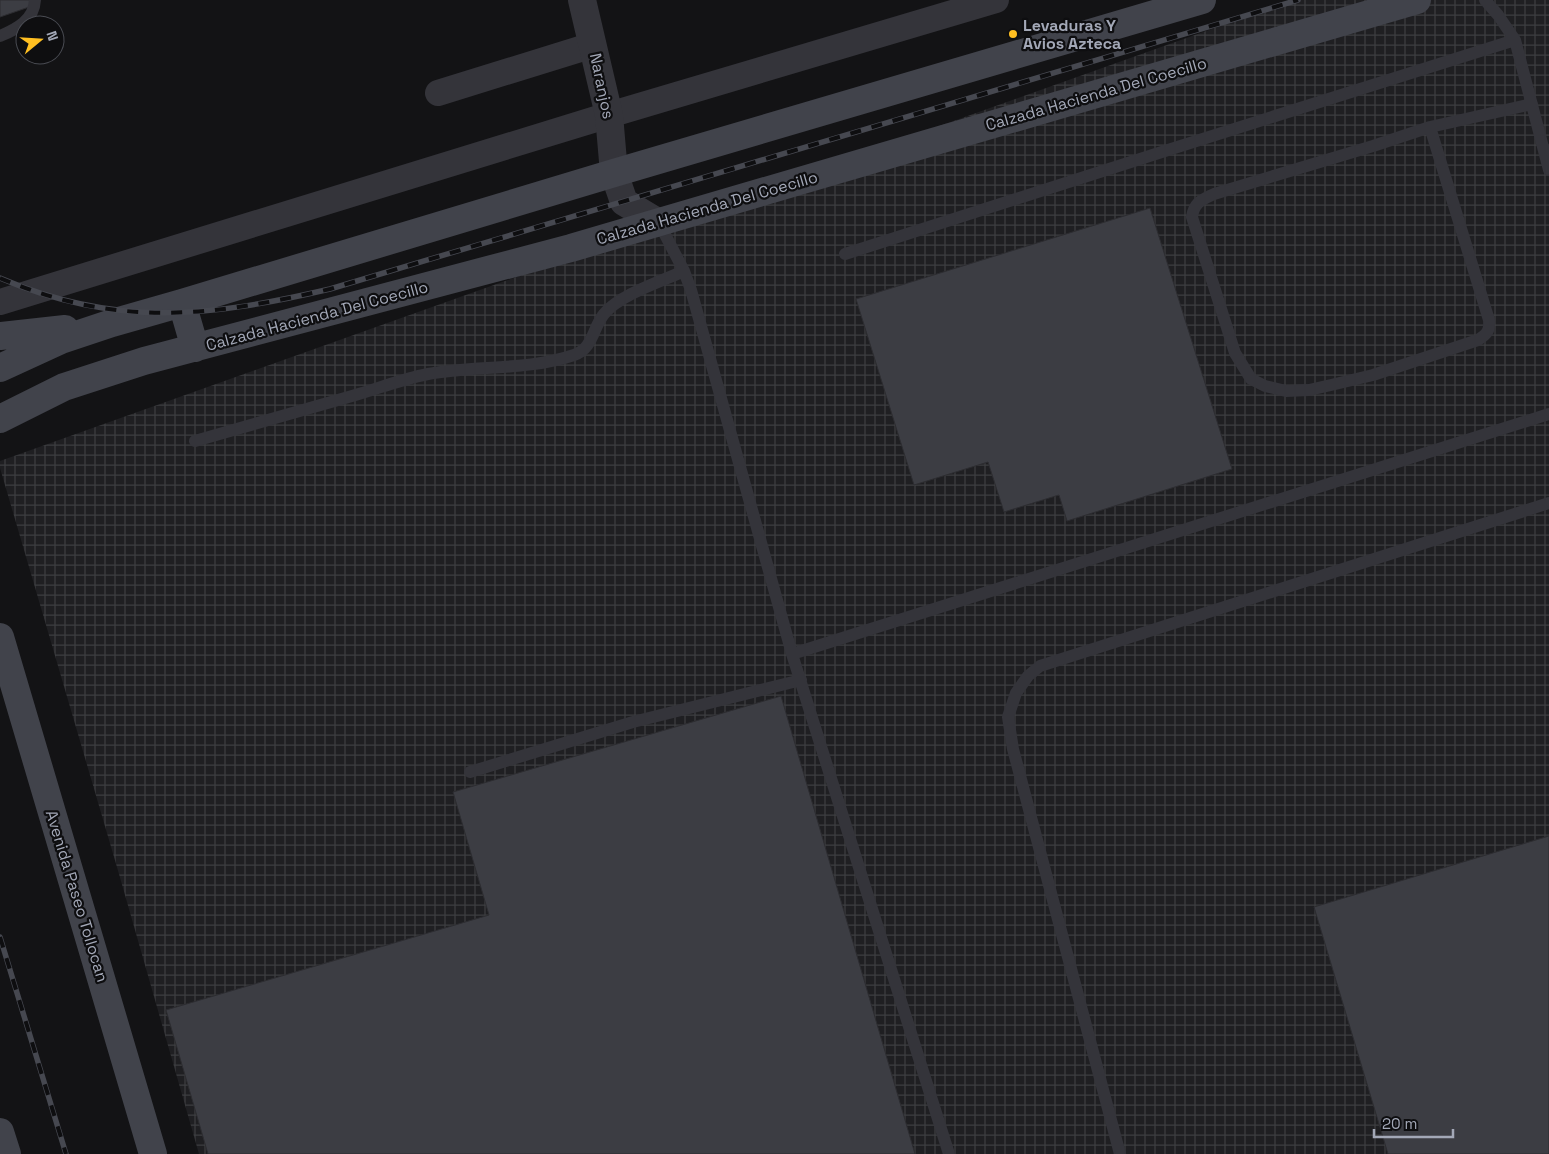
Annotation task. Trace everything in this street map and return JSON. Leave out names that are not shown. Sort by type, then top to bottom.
[{"type":"main road","points":[[0,368],[61,340],[112,323],[182,304],[614,173],[1202,0]]},
{"type":"main road","name":"Calzada Hacienda Del Coecillo","points":[[0,419],[64,387],[144,361],[571,248],[1417,0]]},
{"type":"main road","points":[[182,304],[195,348]]},
{"type":"main road","points":[[0,336],[112,323]]},
{"type":"main road","name":"Avenida Paseo Tollocan","points":[[0,637],[153,1154]]},
{"type":"main road","points":[[0,1132],[7,1154]]},
{"type":"street","name":"Naranjos","points":[[582,0],[609,115],[614,173],[624,202],[659,223]]},
{"type":"street","points":[[0,302],[609,115],[996,0]]},
{"type":"street","points":[[438,92],[593,45]]},
{"type":"lane","points":[[0,36],[8,33],[29,18],[34,9],[35,0]]},
{"type":"lane","points":[[1485,0],[1498,15],[1514,40],[1549,170]]},
{"type":"lane","points":[[845,254],[1514,40]]},
{"type":"lane","points":[[1430,127],[1489,320],[1490,328],[1488,334],[1478,340],[1373,375],[1309,390],[1286,391],[1266,386],[1251,379],[1236,353],[1192,217],[1193,209],[1199,201],[1214,194],[1430,127],[1532,104]]},
{"type":"lane","points":[[659,223],[684,271],[691,290],[792,654],[949,1154]]},
{"type":"lane","points":[[195,441],[427,374],[467,368],[543,363],[577,355],[589,344],[604,313],[619,301],[684,271]]},
{"type":"lane","points":[[792,654],[1549,414]]},
{"type":"lane","points":[[1120,1154],[1013,749],[1008,717],[1016,693],[1028,676],[1040,666],[1549,503]]},
{"type":"lane","points":[[470,772],[633,722],[801,680]]},
{"type":"shaded area","points":[[1293,0],[1549,0],[1549,1154],[199,1154],[0,468],[0,461]]},
{"type":"building","points":[[0,0],[30,0],[32,6],[0,17]]},
{"type":"building","points":[[1150,208],[1232,469],[1067,521],[1059,495],[1004,512],[988,462],[914,485],[856,299]]},
{"type":"building","points":[[781,696],[915,1154],[208,1154],[166,1010],[489,915],[453,792]]},
{"type":"building","points":[[1549,836],[1549,1154],[1388,1154],[1314,907]]},
{"type":"railway","points":[[0,278],[43,294],[84,305],[124,311],[164,313],[204,311],[286,299],[330,289],[1298,0]]},
{"type":"railway","points":[[0,937],[66,1154]]},
{"type":"place","name":"Levaduras Y Avios Azteca","points":[[1013,34]]}]
